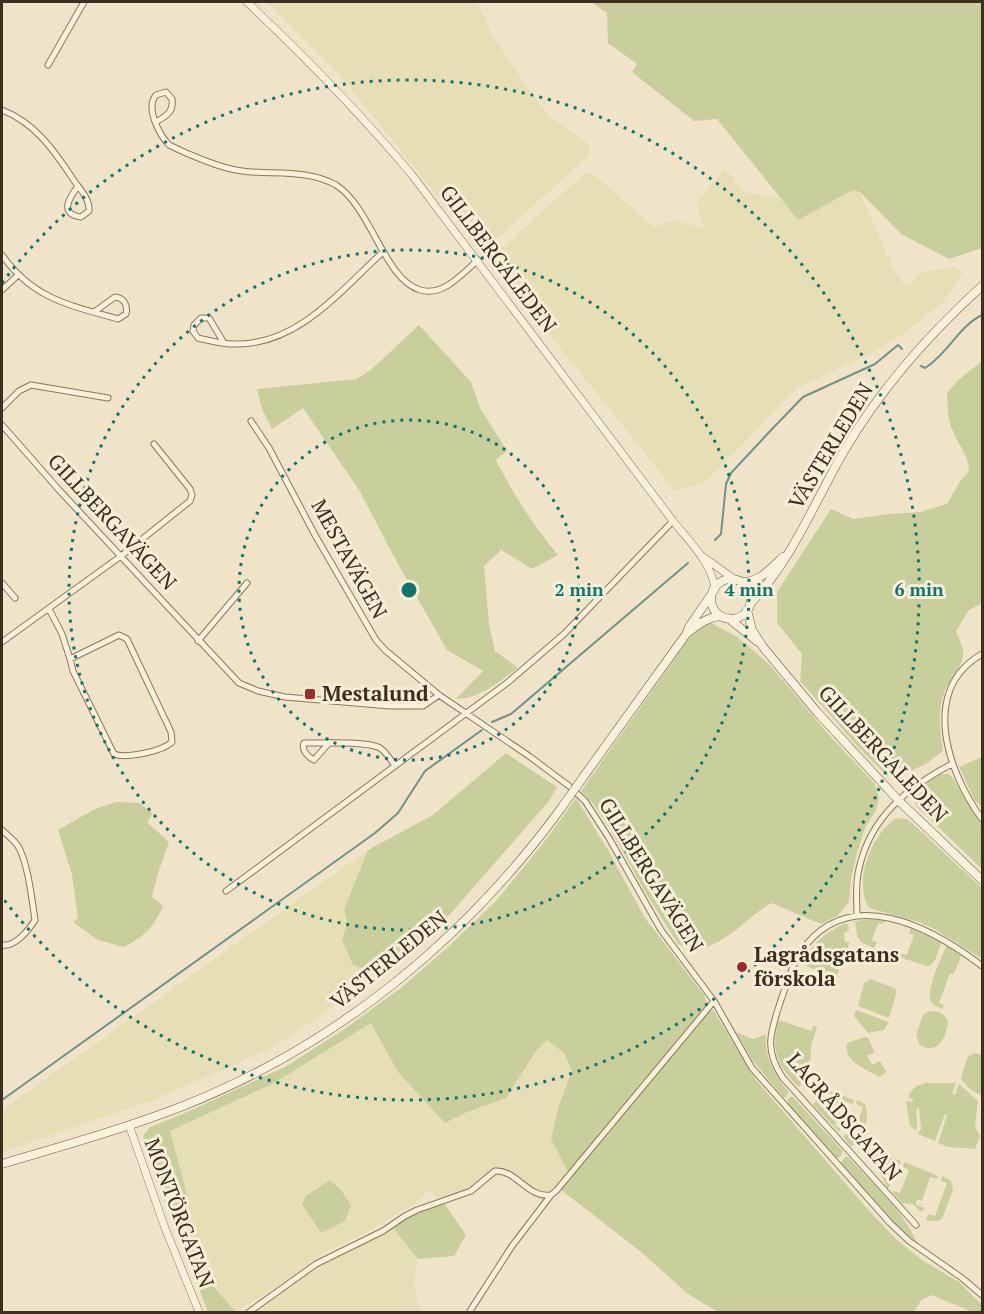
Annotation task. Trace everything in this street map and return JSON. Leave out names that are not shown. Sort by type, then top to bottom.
[{"type":"main road","name":"VÄSTERLEDEN","points":[[749,607],[765,589],[791,550],[844,451],[878,399],[929,337],[982,286]]},
{"type":"main road","name":"VÄSTERLEDEN","points":[[737,581],[749,582],[760,578],[791,550]]},
{"type":"main road","points":[[723,581],[737,581],[749,590],[749,607],[739,617],[725,617],[716,612],[712,604],[714,590],[723,581]]},
{"type":"main road","name":"VÄSTERLEDEN","points":[[687,633],[688,627],[714,590]]},
{"type":"main road","name":"GILLBERGALEDEN","points":[[749,607],[752,630],[763,647],[817,712],[899,801],[982,879]]},
{"type":"main road","name":"VÄSTERLEDEN","points":[[2,1164],[129,1125],[206,1096],[259,1071],[315,1040],[379,995],[417,965],[474,913],[527,854],[687,633],[708,619],[725,617]]},
{"type":"main road","name":"GILLBERGALEDEN","points":[[725,617],[763,647]]},
{"type":"street","points":[[48,65],[84,2]]},
{"type":"street","name":"GILLBERGALEDEN","points":[[247,2],[297,49],[382,139],[478,260],[673,522],[701,556],[714,580],[714,590]]},
{"type":"street","points":[[156,122],[172,109],[172,99],[166,92],[156,95],[151,105],[156,122],[161,136],[169,145],[238,171],[311,176],[328,181],[346,193],[353,201],[383,252],[410,284],[418,290],[429,292],[446,287],[478,260]]},
{"type":"street","points":[[2,110],[21,119],[38,133],[56,153],[78,186],[90,206],[89,211],[81,217],[75,216],[67,207],[69,197],[78,186]]},
{"type":"street","points":[[224,343],[209,318],[201,318],[194,325],[193,332],[198,338],[224,343],[238,345],[258,342],[294,329],[383,252]]},
{"type":"street","points":[[2,255],[17,276],[58,301],[94,312],[118,319],[126,314],[126,304],[119,297],[115,297],[94,312]]},
{"type":"street","points":[[2,290],[17,276]]},
{"type":"street","points":[[2,408],[19,391],[31,385],[108,398]]},
{"type":"street","name":"MESTAVÄGEN","points":[[251,421],[269,448],[315,535],[376,640],[439,695]]},
{"type":"street","name":"GILLBERGAVÄGEN","points":[[2,425],[239,683],[270,695],[416,708],[428,704],[439,695],[467,712],[569,786],[585,801],[609,838],[661,930],[714,1001],[752,1068],[844,1174],[909,1241],[982,1295]]},
{"type":"street","points":[[2,642],[121,556],[190,501],[192,495],[190,489],[154,444]]},
{"type":"street","points":[[226,891],[507,683],[564,634],[673,522]]},
{"type":"street","name":"GILLBERGALEDEN","points":[[701,556],[737,581]]},
{"type":"street","points":[[2,583],[15,598]]},
{"type":"street","points":[[198,641],[247,583]]},
{"type":"street","points":[[49,609],[62,634],[73,671],[114,754],[119,756],[153,751],[164,748],[172,742],[171,732],[130,643],[124,636],[119,635],[70,659]]},
{"type":"street","points":[[982,654],[958,677],[947,700],[945,727],[952,764],[963,789],[982,819]]},
{"type":"street","points":[[329,742],[314,760],[303,750],[304,743],[329,742],[378,747],[396,766]]},
{"type":"street","points":[[857,916],[858,870],[865,847],[878,823],[917,784],[952,764]]},
{"type":"street","points":[[2,830],[18,845],[21,852],[35,920],[16,941],[8,946],[2,945]]},
{"type":"street","name":"LAGRÅDSGATAN","points":[[916,1225],[783,1078],[770,1051],[773,1024],[794,963],[800,953],[822,931],[844,919],[857,916],[888,917],[907,922],[960,949],[982,966]]},
{"type":"street","points":[[470,1311],[512,1246],[551,1195],[714,1001]]},
{"type":"street","name":"MONTÖRGATAN","points":[[129,1125],[165,1228],[199,1312]]},
{"type":"street","points":[[249,1312],[316,1264],[384,1231],[411,1213],[471,1191],[495,1171],[504,1172],[539,1195],[551,1195]]},
{"type":"shaded area","points":[[266,2],[477,2],[494,38],[535,99],[549,116],[586,142],[590,147],[590,154],[488,247],[482,249],[477,246],[342,77]]},
{"type":"shaded area","points":[[724,169],[746,193],[781,198],[798,220],[853,190],[860,192],[893,268],[904,285],[911,285],[920,273],[954,267],[963,273],[942,303],[899,337],[796,389],[705,482],[675,491],[494,265],[491,258],[584,174],[592,173],[654,227],[675,220],[705,229],[697,210],[698,201]]},
{"type":"shaded area","points":[[368,850],[344,909],[347,922],[344,930],[366,970],[386,972],[272,1048],[148,1102],[2,1152],[2,1110]]},
{"type":"shaded area","points":[[371,1023],[398,1072],[445,1123],[467,1112],[547,1040],[564,1053],[572,1071],[559,1105],[552,1138],[568,1172],[542,1201],[505,1176],[491,1178],[478,1191],[444,1203],[426,1190],[419,1201],[363,1234],[323,1253],[236,1312],[205,1277],[197,1259],[169,1131],[274,1083]]},
{"type":"shaded area","points":[[393,1228],[418,1259],[414,1281],[417,1301],[422,1312],[254,1312],[313,1269]]},
{"type":"green space","points":[[591,2],[982,2],[982,248],[949,259],[901,234],[860,192],[853,190],[798,220],[717,119],[694,121],[632,72],[637,64],[608,43],[607,13]]},
{"type":"green space","points":[[419,325],[471,382],[480,408],[507,451],[496,460],[524,509],[558,555],[532,569],[501,550],[484,566],[489,624],[495,651],[518,668],[481,693],[456,699],[483,671],[447,650],[359,490],[303,408],[272,429],[262,409],[257,389],[357,379],[372,369]]},
{"type":"green space","points":[[982,361],[982,603],[969,610],[956,631],[963,655],[960,666],[946,688],[940,707],[943,751],[927,763],[907,773],[886,775],[800,681],[802,654],[777,623],[777,592],[831,509],[853,519],[920,512],[947,504],[960,481],[969,471],[965,455],[950,422],[947,393],[957,381]]},
{"type":"green space","points":[[707,621],[736,636],[769,664],[829,735],[875,784],[879,798],[876,810],[865,828],[857,853],[849,902],[837,916],[821,924],[772,903],[724,938],[694,952],[678,944],[644,890],[612,832],[594,805],[581,791],[690,637]]},
{"type":"green space","points":[[506,753],[557,787],[549,801],[437,929],[386,972],[366,970],[353,965],[342,940],[347,922],[344,909],[368,850],[433,815]]},
{"type":"green space","points":[[982,757],[981,806],[975,801],[959,767]]},
{"type":"green space","points":[[942,774],[949,774],[954,780],[982,826],[982,869],[916,806],[913,798],[919,790]]},
{"type":"green space","points":[[576,798],[608,850],[645,918],[704,995],[707,1004],[568,1172],[551,1139],[559,1105],[572,1071],[564,1053],[547,1040],[536,1051],[506,1098],[467,1112],[445,1123],[398,1072],[371,1023],[274,1083],[170,1131],[187,1195],[197,1259],[205,1277],[236,1312],[208,1312],[146,1151],[143,1136],[150,1127],[285,1067],[343,1030],[401,988],[497,900]]},
{"type":"green space","points":[[116,802],[140,803],[153,814],[147,822],[169,842],[152,897],[163,906],[148,931],[124,947],[98,940],[73,922],[78,918],[72,875],[58,830],[93,810]]},
{"type":"green space","points":[[896,818],[906,819],[912,823],[982,888],[982,959],[919,922],[869,908],[863,885],[867,859],[879,835]]},
{"type":"green space","points":[[872,919],[885,921],[883,924],[878,923],[872,940],[877,942],[874,948],[861,942],[857,936],[855,921]]},
{"type":"green space","points":[[846,923],[849,930],[844,933],[845,942],[850,942],[833,985],[827,984],[832,972],[827,971],[825,974],[800,963],[820,940]]},
{"type":"green space","points":[[911,928],[940,942],[935,960],[931,965],[927,966],[899,957],[900,953],[907,955],[914,935],[909,933]]},
{"type":"green space","points":[[948,946],[961,956],[954,974],[950,973],[939,1003],[944,1005],[942,1009],[932,1003],[930,996],[932,982]]},
{"type":"green space","points":[[871,979],[897,991],[889,1018],[858,1006],[864,983]]},
{"type":"green space","points":[[710,1010],[714,1011],[756,1080],[871,1213],[897,1240],[922,1260],[959,1282],[982,1305],[982,1312],[972,1312],[932,1295],[921,1300],[914,1312],[718,1312],[688,1294],[640,1251],[561,1190]]},
{"type":"green space","points":[[856,1010],[889,1022],[884,1030],[868,1033],[854,1016]]},
{"type":"green space","points":[[929,1011],[940,1013],[948,1021],[946,1033],[940,1043],[926,1048],[920,1045],[916,1035],[923,1015]]},
{"type":"green space","points":[[779,1020],[811,1031],[814,1025],[817,1027],[811,1046],[810,1071],[799,1087],[785,1072],[777,1057],[775,1040]]},
{"type":"green space","points":[[736,1032],[753,1039],[766,1034],[768,1058],[789,1092],[786,1097],[783,1097],[753,1061]]},
{"type":"green space","points":[[868,1038],[875,1052],[867,1056],[872,1065],[880,1061],[886,1072],[880,1077],[857,1064],[848,1055],[847,1043]]},
{"type":"green space","points":[[975,1053],[982,1055],[982,1095],[970,1089],[961,1078],[968,1056]]},
{"type":"green space","points":[[926,1083],[956,1083],[952,1094],[955,1095],[959,1084],[978,1101],[975,1127],[980,1136],[975,1149],[948,1147],[938,1143],[947,1115],[945,1114],[935,1141],[918,1134],[921,1128],[917,1108],[916,1131],[910,1126],[906,1101],[913,1102],[908,1097],[911,1091]]},
{"type":"green space","points":[[830,1091],[854,1100],[853,1104],[844,1101],[835,1126],[841,1128],[839,1132],[813,1105],[820,1096],[833,1102],[835,1097],[825,1092]]},
{"type":"green space","points":[[792,1096],[843,1151],[841,1156],[836,1159],[788,1104],[788,1099]]},
{"type":"green space","points":[[857,1100],[865,1104],[867,1115],[859,1139],[851,1147],[844,1137],[845,1134],[853,1136],[863,1107],[856,1104]]},
{"type":"green space","points":[[868,1150],[901,1161],[899,1166],[892,1164],[886,1180],[891,1182],[888,1189]]},
{"type":"green space","points":[[845,1157],[848,1157],[896,1209],[912,1231],[917,1243],[897,1226],[841,1163]]},
{"type":"green space","points":[[904,1162],[938,1176],[937,1179],[930,1177],[922,1201],[917,1199],[916,1205],[925,1208],[921,1212],[913,1204],[902,1203],[892,1192],[900,1193],[909,1170],[903,1167]]},
{"type":"green space","points":[[942,1176],[951,1181],[953,1190],[942,1219],[928,1221],[926,1219],[929,1214],[935,1216],[947,1183],[941,1181]]},
{"type":"green space","points":[[330,1180],[341,1190],[351,1205],[345,1221],[321,1233],[302,1204],[306,1196]]},
{"type":"green space","points":[[444,1203],[466,1235],[454,1256],[418,1259],[393,1228],[417,1212]]},
{"type":"waterway","points":[[921,366],[925,368],[933,362],[966,326],[982,315]]},
{"type":"waterway","points":[[715,540],[721,534],[726,484],[731,473],[803,397],[875,364],[898,345],[902,349]]},
{"type":"waterway","points":[[492,722],[511,714],[688,563]]},
{"type":"waterway","points":[[2,1100],[375,833],[398,813],[425,771],[482,730]]},
{"type":"place","name":"Mestalund","points":[[310,694]]},
{"type":"place","name":"Lagrådsgatans förskola","points":[[742,967]]}]
